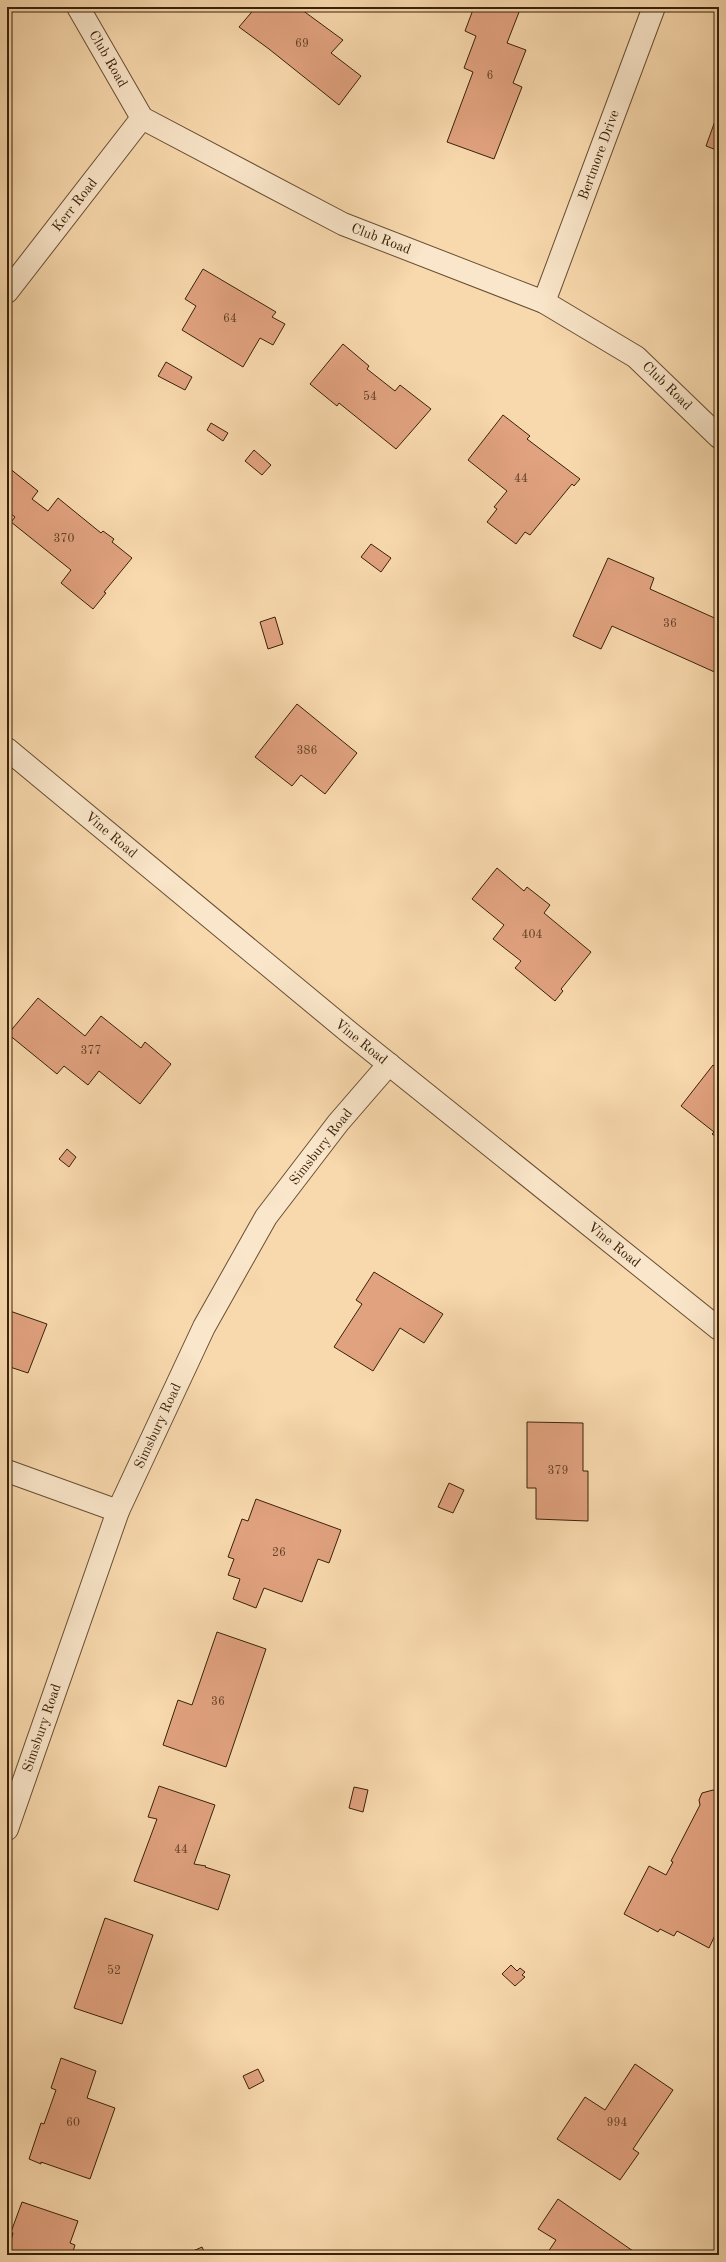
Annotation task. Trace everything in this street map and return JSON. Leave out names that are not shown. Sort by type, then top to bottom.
[{"type":"street","name":"Club Road","points":[[78,7],[142,118],[343,224],[544,302],[636,357],[719,437]]},
{"type":"street","name":"Bertmore Drive","points":[[544,302],[654,7]]},
{"type":"street","name":"Kerr Road","points":[[7,292],[142,118]]},
{"type":"street","name":"Vine Road","points":[[7,749],[389,1064],[719,1329]]},
{"type":"street","name":"Simsbury Road","points":[[7,1829],[118,1511],[204,1327],[266,1217],[338,1123],[389,1064]]},
{"type":"street","points":[[7,1471],[118,1511]]},
{"type":"building","points":[[256,7],[298,7],[343,40],[331,53],[361,76],[339,105],[239,27]]},
{"type":"building","points":[[474,7],[521,7],[507,43],[526,50],[513,83],[522,87],[494,159],[447,142],[473,72],[464,68],[476,36],[465,31]]},
{"type":"building","points":[[719,110],[719,151],[706,146]]},
{"type":"building","points":[[203,269],[276,312],[272,317],[285,324],[273,345],[260,338],[243,367],[182,330],[196,306],[185,299]]},
{"type":"building","points":[[343,344],[369,366],[367,369],[395,391],[400,385],[431,409],[396,449],[339,403],[337,406],[310,384]]},
{"type":"building","points":[[166,362],[192,377],[185,390],[158,376]]},
{"type":"building","points":[[503,415],[530,436],[527,439],[580,479],[574,486],[572,484],[530,535],[525,532],[516,544],[487,522],[497,509],[494,507],[507,491],[468,460]]},
{"type":"building","points":[[211,423],[228,433],[223,441],[207,430]]},
{"type":"building","points":[[254,450],[271,465],[262,475],[245,461]]},
{"type":"building","points":[[9,468],[38,491],[32,499],[48,511],[58,498],[101,533],[103,531],[114,539],[112,542],[132,558],[104,592],[106,593],[93,609],[61,583],[71,570],[11,522],[15,517],[7,511],[7,470]]},
{"type":"building","points":[[371,544],[391,558],[381,572],[361,557]]},
{"type":"building","points":[[608,558],[654,578],[650,589],[719,620],[719,674],[612,626],[601,649],[573,636]]},
{"type":"building","points":[[275,617],[283,644],[268,649],[260,622]]},
{"type":"building","points":[[297,704],[357,753],[325,794],[301,775],[292,786],[255,757]]},
{"type":"building","points":[[497,868],[524,891],[527,887],[550,905],[544,913],[591,952],[561,989],[563,991],[555,1001],[515,968],[521,961],[493,939],[504,925],[472,899]]},
{"type":"building","points":[[38,998],[85,1036],[101,1016],[141,1048],[145,1042],[171,1064],[140,1104],[99,1071],[88,1085],[64,1066],[57,1074],[8,1034]]},
{"type":"building","points":[[713,1065],[719,1070],[719,1139],[712,1134],[714,1132],[681,1106]]},
{"type":"building","points":[[67,1149],[76,1157],[69,1167],[59,1159]]},
{"type":"building","points":[[374,1272],[443,1314],[424,1343],[400,1328],[373,1371],[334,1347],[362,1304],[356,1300]]},
{"type":"building","points":[[7,1310],[47,1324],[28,1373],[7,1366]]},
{"type":"building","points":[[527,1422],[583,1423],[583,1471],[588,1471],[588,1521],[536,1519],[536,1488],[527,1488]]},
{"type":"building","points":[[449,1483],[464,1490],[453,1513],[438,1507]]},
{"type":"building","points":[[256,1499],[341,1530],[329,1563],[318,1559],[302,1602],[264,1588],[256,1608],[233,1599],[240,1579],[228,1575],[234,1559],[228,1557],[242,1519],[248,1521]]},
{"type":"building","points":[[217,1632],[266,1649],[226,1767],[163,1745],[178,1700],[192,1705]]},
{"type":"building","points":[[159,1786],[215,1805],[194,1864],[206,1866],[205,1867],[230,1875],[218,1910],[134,1881],[157,1819],[148,1817]]},
{"type":"building","points":[[354,1787],[368,1790],[363,1812],[349,1808]]},
{"type":"building","points":[[713,1790],[719,1793],[719,1921],[717,1925],[719,1931],[717,1931],[709,1948],[677,1931],[674,1936],[660,1929],[658,1932],[624,1914],[649,1866],[666,1875],[673,1862],[671,1861],[700,1805],[699,1800],[702,1793]]},
{"type":"building","points":[[105,1918],[153,1935],[122,2024],[74,2008]]},
{"type":"building","points":[[511,1965],[517,1971],[520,1968],[525,1972],[522,1975],[525,1977],[515,1986],[502,1974]]},
{"type":"building","points":[[61,2058],[96,2071],[87,2098],[115,2108],[90,2179],[29,2159],[41,2123],[44,2124],[56,2090],[51,2088]]},
{"type":"building","points":[[635,2064],[673,2090],[633,2149],[639,2153],[620,2180],[557,2139],[585,2097],[605,2110]]},
{"type":"building","points":[[258,2069],[264,2081],[249,2089],[243,2076]]},
{"type":"building","points":[[558,2199],[633,2251],[631,2255],[546,2255],[556,2240],[538,2229]]},
{"type":"building","points":[[22,2202],[78,2221],[70,2243],[75,2245],[72,2255],[7,2255],[13,2233],[11,2232]]},
{"type":"building","points":[[202,2247],[206,2255],[193,2255],[191,2252]]}]
